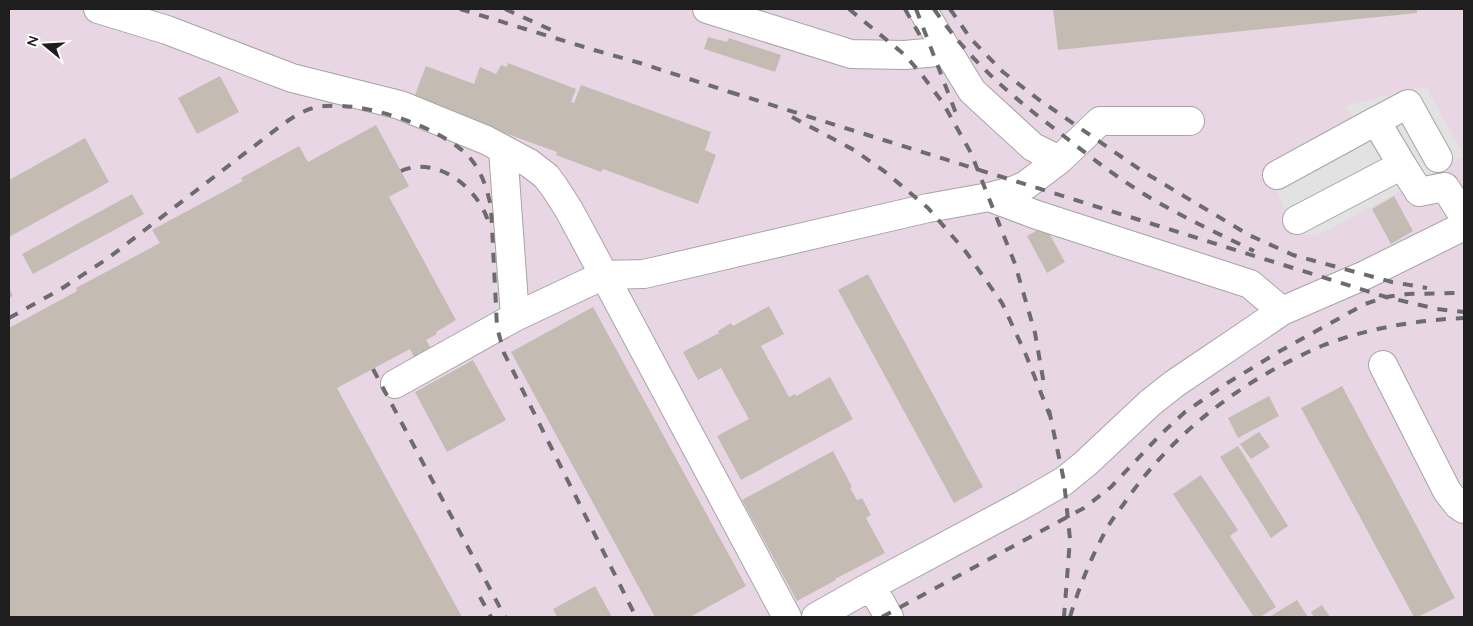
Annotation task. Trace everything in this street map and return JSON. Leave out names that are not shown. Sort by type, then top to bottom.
[{"type":"street","points":[[98,9],[167,30],[292,78],[400,105],[503,148],[529,163],[546,176],[569,210],[786,617]]},
{"type":"street","points":[[707,9],[851,54],[905,55],[947,51]]},
{"type":"street","points":[[921,9],[972,90],[1033,147],[1059,160]]},
{"type":"street","points":[[1278,175],[1408,104],[1438,158]]},
{"type":"street","points":[[395,384],[515,317],[604,275],[644,274],[928,208],[989,197],[1015,190],[1026,185],[1059,160],[1100,121],[1190,121]]},
{"type":"street","points":[[1376,121],[1419,192],[1446,187],[1464,217]]},
{"type":"street","points":[[503,148],[515,317]]},
{"type":"street","points":[[1297,220],[1402,165]]},
{"type":"street","points":[[989,197],[1037,215],[1250,284],[1282,311]]},
{"type":"street","points":[[816,617],[1064,481],[1150,403],[1282,311],[1365,275],[1464,226]]},
{"type":"street","points":[[1383,365],[1447,492],[1458,506],[1464,509]]},
{"type":"street","points":[[871,586],[890,617]]},
{"type":"shaded area","points":[[9,9],[1464,9],[1464,617],[9,617]]},
{"type":"shaded area","points":[[1426,86],[1464,156],[1317,236],[1305,234],[1297,230],[1291,223],[1266,166],[1353,120],[1345,106]]},
{"type":"building","points":[[1053,9],[1417,9],[1417,13],[1058,50]]},
{"type":"building","points":[[708,37],[727,42],[729,38],[781,55],[775,72],[704,49]]},
{"type":"building","points":[[508,63],[576,89],[571,102],[574,103],[581,85],[711,132],[705,150],[716,155],[698,204],[603,169],[601,172],[556,155],[557,152],[413,100],[426,66],[474,84],[480,67],[496,74],[501,65],[507,67]]},
{"type":"building","points":[[220,76],[239,112],[197,134],[178,98]]},
{"type":"building","points":[[376,125],[409,186],[389,197],[456,320],[426,340],[433,352],[416,361],[410,349],[337,388],[462,617],[9,617],[9,328],[77,291],[76,288],[160,243],[152,230],[243,181],[241,178],[299,146],[308,162]]},
{"type":"building","points":[[85,138],[109,182],[9,237],[9,180]]},
{"type":"building","points":[[132,194],[144,214],[33,274],[22,254]]},
{"type":"building","points":[[1394,196],[1413,231],[1391,244],[1372,209]]},
{"type":"building","points":[[1045,226],[1065,262],[1047,273],[1027,236]]},
{"type":"building","points":[[868,274],[983,487],[954,503],[838,290]]},
{"type":"building","points":[[9,288],[13,296],[9,298]]},
{"type":"building","points":[[769,306],[784,334],[761,346],[789,397],[795,394],[796,396],[830,377],[853,419],[741,480],[717,436],[749,419],[721,368],[698,380],[683,352],[719,333],[718,331],[731,323],[733,326]]},
{"type":"building","points":[[593,307],[746,586],[690,617],[655,617],[511,352]]},
{"type":"building","points":[[473,360],[506,420],[447,452],[415,392]]},
{"type":"building","points":[[1342,386],[1455,598],[1418,617],[1414,617],[1301,408]]},
{"type":"building","points":[[1269,396],[1279,416],[1238,438],[1228,418]]},
{"type":"building","points":[[1259,432],[1270,447],[1251,459],[1240,444]]},
{"type":"building","points":[[1238,446],[1288,526],[1271,538],[1220,457]]},
{"type":"building","points":[[833,451],[857,500],[862,498],[871,515],[866,518],[885,553],[797,601],[742,500]]},
{"type":"building","points":[[1201,475],[1238,530],[1230,536],[1276,607],[1260,617],[1254,617],[1173,494]]},
{"type":"building","points":[[595,586],[612,617],[557,617],[553,609]]},
{"type":"building","points":[[1297,600],[1308,617],[1269,617]]},
{"type":"building","points":[[1322,605],[1330,617],[1314,617],[1311,612]]},
{"type":"railway","points":[[460,9],[736,94]]},
{"type":"railway","points":[[505,9],[558,33]]},
{"type":"railway","points":[[849,9],[905,55],[922,75],[943,103],[971,153],[1015,264],[1035,333],[1045,390]]},
{"type":"railway","points":[[905,9],[922,39]]},
{"type":"railway","points":[[916,9],[957,116]]},
{"type":"railway","points":[[934,9],[973,58],[1002,86],[1092,158],[1162,205],[1254,251]]},
{"type":"railway","points":[[950,9],[971,39],[1003,72],[1038,99],[1142,171],[1249,235],[1293,255],[1392,282],[1427,288]]},
{"type":"railway","points":[[730,92],[1386,297],[1437,309],[1464,312]]},
{"type":"railway","points":[[9,318],[61,289],[107,259],[283,124],[305,111],[330,106],[351,107],[396,117],[419,125],[457,146],[470,158],[481,175],[491,207],[497,327],[504,353],[636,617]]},
{"type":"railway","points":[[792,117],[854,150],[884,171],[928,208],[966,252],[1002,303],[1026,355],[1050,416]]},
{"type":"railway","points":[[401,171],[415,167],[428,167],[442,171],[466,186],[483,209],[488,221]]},
{"type":"railway","points":[[882,617],[1084,508],[1111,487],[1160,435],[1185,412],[1280,351],[1365,304],[1386,297],[1408,294],[1455,293]]},
{"type":"railway","points":[[1070,617],[1090,562],[1114,517],[1156,463],[1213,409],[1257,379],[1324,345],[1358,334],[1393,326],[1464,318]]},
{"type":"railway","points":[[373,369],[505,617]]},
{"type":"railway","points":[[1049,410],[1064,481],[1070,539],[1064,617]]},
{"type":"railway","points":[[480,597],[491,617]]}]
